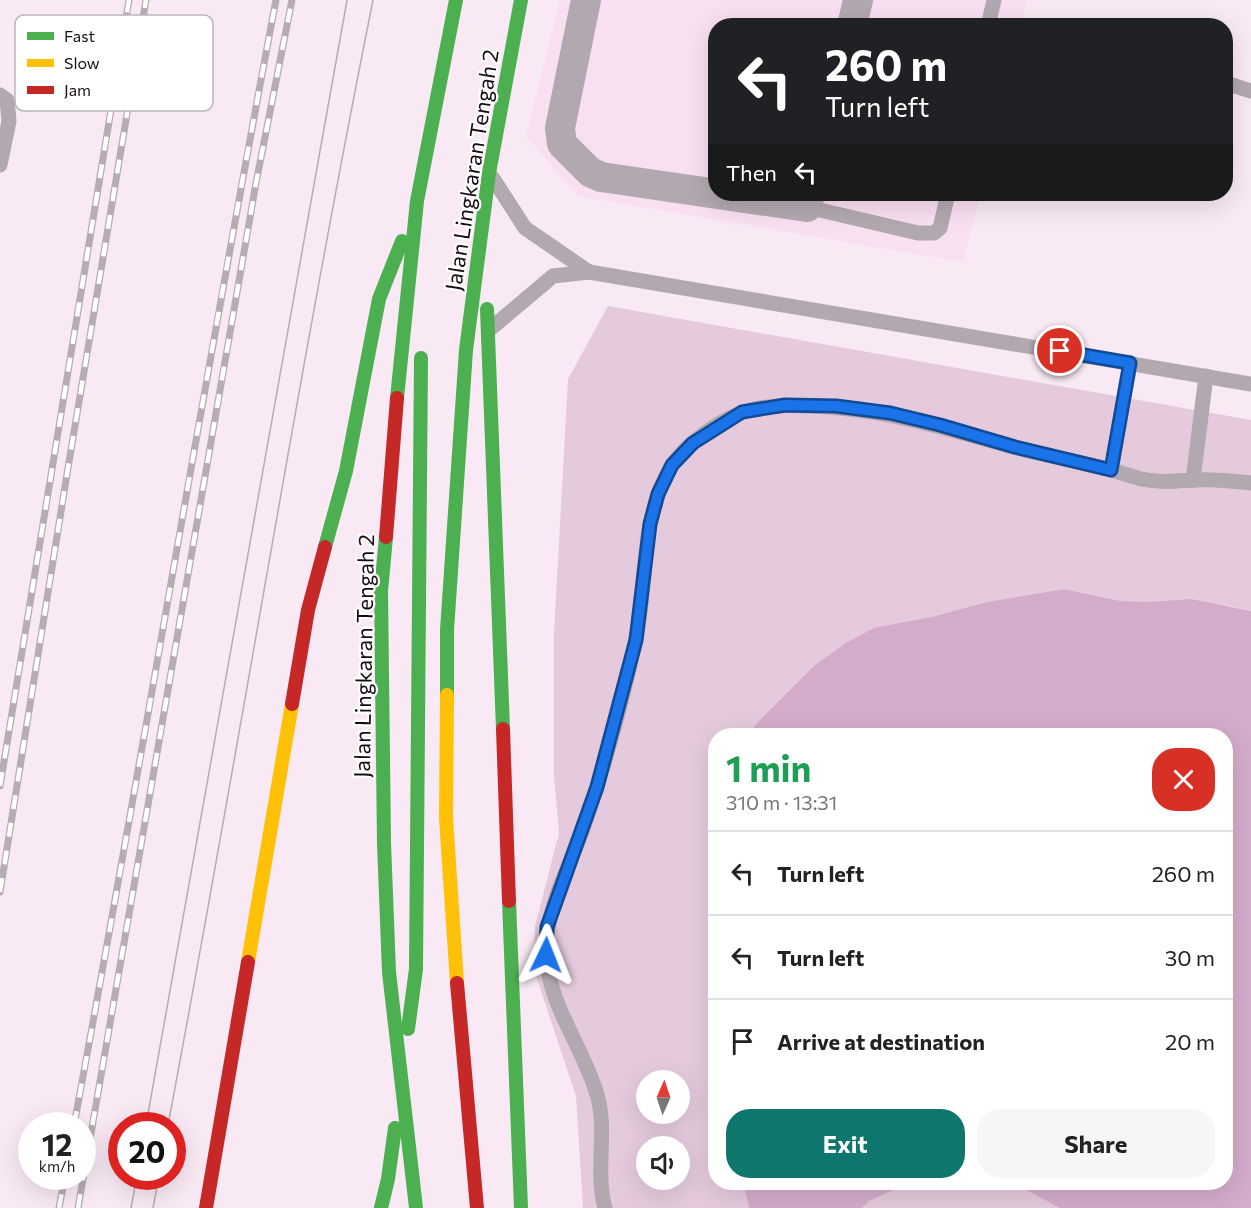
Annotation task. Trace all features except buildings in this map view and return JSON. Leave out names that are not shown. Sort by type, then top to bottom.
[{"type":"highway","name":"Jalan Lingkaran Tengah 2","points":[[416,1208],[389,972],[384,843],[381,591],[417,201],[456,0]]},
{"type":"highway","points":[[436,178],[441,121],[466,0]]},
{"type":"highway","name":"Jalan Lingkaran Tengah 2","points":[[477,1208],[455,966],[446,818],[447,630],[466,350],[489,173],[521,0]]},
{"type":"highway","points":[[481,148],[502,656],[521,1208]]},
{"type":"highway","points":[[206,1208],[308,610],[346,471],[380,299],[417,201]]},
{"type":"highway","points":[[381,1208],[388,1179],[416,969],[422,350]]},
{"type":"street","points":[[586,0],[560,128],[562,144],[590,172],[602,177],[708,189]]},
{"type":"street","points":[[854,18],[858,0]]},
{"type":"lane","points":[[990,18],[994,0]]},
{"type":"lane","points":[[1233,86],[1251,92]]},
{"type":"lane","points":[[0,95],[6,100],[9,122],[0,165]]},
{"type":"lane","points":[[489,173],[525,228],[589,272]]},
{"type":"lane","points":[[811,201],[918,233],[934,233],[940,228],[946,201]]},
{"type":"lane","points":[[466,350],[553,276],[589,272],[1251,384]]},
{"type":"lane","points":[[1111,470],[1130,363]]},
{"type":"lane","points":[[1193,480],[1206,376]]},
{"type":"lane","points":[[605,1208],[601,1170],[599,1102],[593,1082],[562,1014],[550,981],[546,955],[547,927],[597,787],[626,682],[636,640],[650,524],[658,494],[672,465],[693,443],[742,412],[785,405],[836,406],[890,413],[1141,479],[1165,483],[1193,480],[1251,483]]},
{"type":"shaded area","points":[[560,0],[1027,0],[1023,18],[708,18],[708,201],[978,201],[963,262],[578,196],[526,136]]},
{"type":"shaded area","points":[[608,306],[1251,420],[1251,611],[1229,606],[1121,601],[1064,589],[987,602],[931,617],[757,723],[754,728],[708,728],[708,1190],[745,1190],[749,1208],[583,1208],[576,1096],[534,970],[535,926],[559,833],[554,777],[554,633],[568,379]]},
{"type":"shaded area","points":[[1064,589],[1121,601],[1150,602],[1191,599],[1251,611],[1251,1208],[1060,1208],[1026,1190],[1233,1190],[1233,728],[754,728],[815,665],[846,643],[874,628],[931,617],[987,602]]},
{"type":"shaded area","points":[[745,1190],[894,1190],[869,1201],[862,1208],[749,1208]]},
{"type":"shaded area","points":[[894,1190],[1026,1190],[1060,1208],[862,1208],[869,1201]]},
{"type":"tram line","points":[[148,1112],[347,0]]},
{"type":"tram line","points":[[170,1112],[319,281],[373,0]]},
{"type":"tram line","points":[[131,1208],[134,1190]]},
{"type":"tram line","points":[[153,1208],[156,1190]]},
{"type":"railway","points":[[127,15],[129,0]]},
{"type":"railway","points":[[144,15],[146,0]]},
{"type":"railway","points":[[76,1112],[276,0]]},
{"type":"railway","points":[[78,1208],[256,183],[292,0]]},
{"type":"railway","points":[[0,786],[111,111]]},
{"type":"railway","points":[[0,892],[128,111]]},
{"type":"railway","points":[[59,1208],[62,1190]]},
{"type":"traffic: fast","points":[[397,398],[417,201],[456,0]]},
{"type":"traffic: fast","points":[[447,695],[447,630],[466,350],[489,173],[521,0]]},
{"type":"traffic: fast","points":[[325,547],[346,471],[379,299],[402,241]]},
{"type":"traffic: fast","points":[[487,309],[503,729]]},
{"type":"traffic: fast","points":[[408,1029],[416,969],[421,358]]},
{"type":"traffic: fast","points":[[386,537],[381,591],[384,843],[389,972],[416,1208]]},
{"type":"traffic: fast","points":[[509,901],[521,1208]]},
{"type":"traffic: fast","points":[[381,1208],[388,1179],[395,1128]]},
{"type":"traffic: slow","points":[[447,695],[446,818],[457,983]]},
{"type":"traffic: slow","points":[[248,962],[292,704]]},
{"type":"traffic: jam","points":[[386,537],[397,398]]},
{"type":"traffic: jam","points":[[292,704],[308,610],[325,547]]},
{"type":"traffic: jam","points":[[503,729],[509,901]]},
{"type":"traffic: jam","points":[[206,1208],[248,962]]},
{"type":"traffic: jam","points":[[457,983],[477,1208]]},
{"type":"route","points":[[546,955],[547,927],[597,787],[636,640],[650,524],[658,494],[672,465],[693,443],[742,412],[785,405],[836,406],[890,413],[1111,470],[1130,363],[1060,351]]}]
